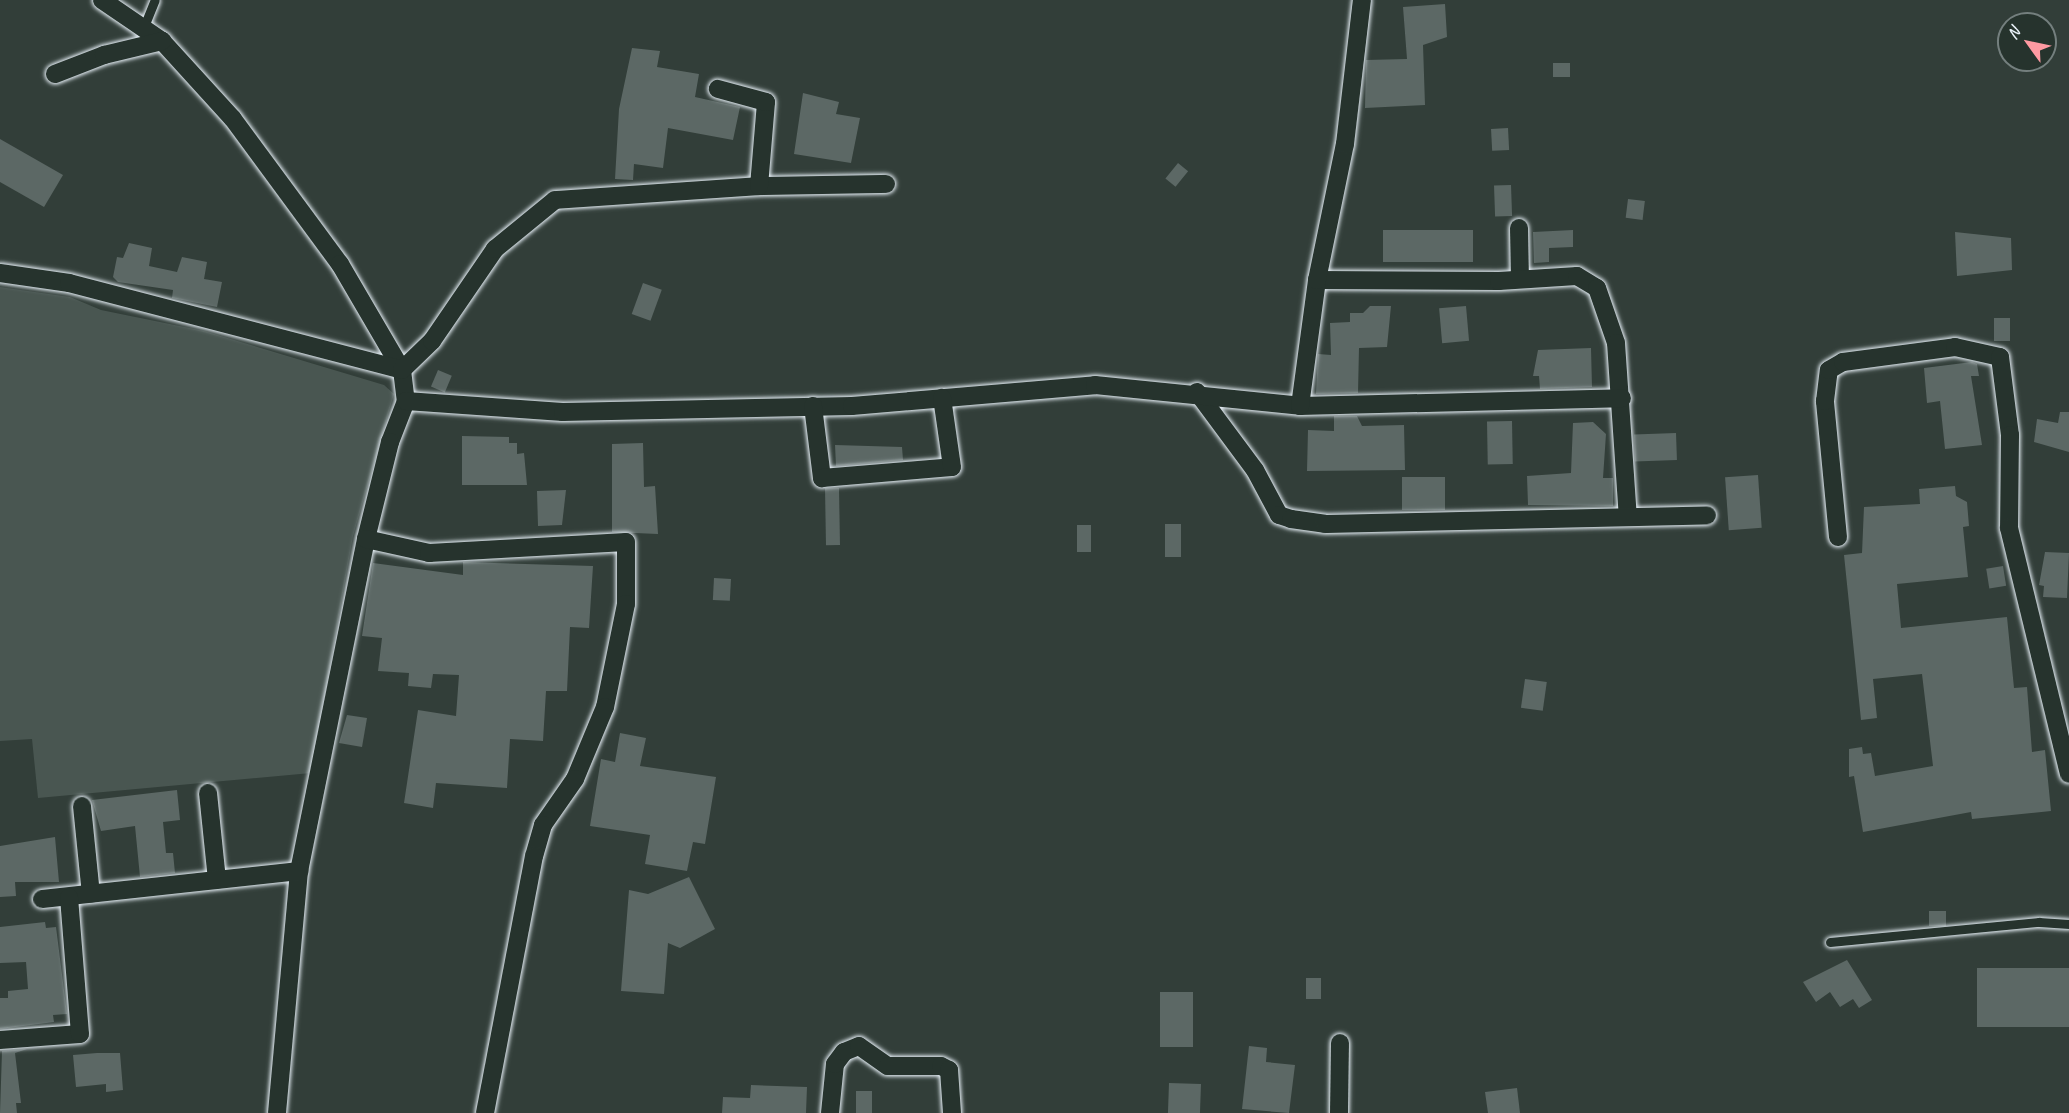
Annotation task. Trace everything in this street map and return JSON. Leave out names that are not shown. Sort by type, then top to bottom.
[{"type":"street","points":[[102,0],[162,41],[233,119],[291,197],[378,324],[402,370],[406,401],[390,442],[366,539],[299,871],[277,1113]]},
{"type":"street","points":[[1300,406],[1317,280],[1345,144],[1362,0]]},
{"type":"street","points":[[55,74],[104,55],[162,41]]},
{"type":"street","points":[[718,89],[766,102],[759,186]]},
{"type":"street","points":[[402,370],[432,341],[495,249],[555,200],[759,186],[886,184]]},
{"type":"street","points":[[1519,228],[1520,279]]},
{"type":"street","points":[[0,273],[80,286],[402,370]]},
{"type":"street","points":[[1317,280],[1520,279],[1577,276],[1597,288],[1616,343],[1622,398],[1628,517]]},
{"type":"street","points":[[1838,537],[1825,401],[1829,370],[1843,362],[1956,347],[2000,357],[2010,435],[2009,528],[2069,774]]},
{"type":"street","points":[[406,401],[563,412],[813,406],[1095,385],[1197,392],[1300,406],[1622,398]]},
{"type":"street","points":[[1197,392],[1255,470],[1279,515],[1292,519],[1325,524],[1707,515]]},
{"type":"street","points":[[813,406],[822,478],[952,468],[942,398]]},
{"type":"street","points":[[366,539],[429,553],[626,542],[626,604],[605,707],[575,779],[543,825],[534,856],[485,1113]]},
{"type":"street","points":[[208,793],[217,880]]},
{"type":"street","points":[[82,806],[91,894]]},
{"type":"street","points":[[42,900],[299,871]]},
{"type":"street","points":[[0,1041],[80,1034],[69,897]]},
{"type":"street","points":[[1339,1113],[1340,1042]]},
{"type":"street","points":[[830,1113],[835,1064],[844,1052],[859,1046],[888,1066],[941,1066],[949,1070],[952,1113]]},
{"type":"lane","points":[[143,29],[155,0]]},
{"type":"lane","points":[[1830,942],[2039,922],[2069,924]]},
{"type":"shaded area","points":[[0,287],[70,297],[101,310],[204,331],[384,385],[394,394],[353,536],[311,773],[38,798],[32,739],[0,741]]},
{"type":"building","points":[[1445,4],[1447,37],[1423,45],[1425,105],[1365,108],[1366,60],[1407,59],[1403,7]]},
{"type":"building","points":[[632,48],[660,51],[657,67],[699,74],[695,97],[740,107],[733,140],[668,128],[663,168],[634,164],[633,180],[615,179],[619,109]]},
{"type":"building","points":[[1553,63],[1570,63],[1570,77],[1553,77]]},
{"type":"building","points":[[803,93],[839,102],[836,114],[860,118],[851,163],[794,154]]},
{"type":"building","points":[[1508,128],[1509,150],[1492,151],[1491,129]]},
{"type":"building","points":[[0,139],[63,175],[44,207],[0,182]]},
{"type":"building","points":[[1178,163],[1188,171],[1176,187],[1165,179]]},
{"type":"building","points":[[1511,185],[1512,216],[1495,217],[1494,186]]},
{"type":"building","points":[[1628,199],[1645,201],[1643,220],[1626,218]]},
{"type":"building","points":[[1383,230],[1473,230],[1473,262],[1383,262]]},
{"type":"building","points":[[1573,230],[1573,247],[1549,248],[1549,262],[1534,263],[1533,232]]},
{"type":"building","points":[[1955,232],[2011,238],[2012,270],[1957,276]]},
{"type":"building","points":[[129,243],[152,248],[149,266],[177,272],[182,257],[207,262],[204,279],[222,282],[217,307],[172,298],[173,290],[118,282],[113,277],[117,257],[123,258]]},
{"type":"building","points":[[643,283],[662,290],[651,321],[632,314]]},
{"type":"building","points":[[1370,306],[1391,306],[1387,347],[1359,348],[1358,393],[1316,394],[1318,354],[1331,355],[1330,323],[1350,322],[1350,313],[1363,313]]},
{"type":"building","points":[[1466,306],[1469,341],[1442,343],[1439,308]]},
{"type":"building","points":[[1994,318],[2010,318],[2010,341],[1994,341]]},
{"type":"building","points":[[1591,348],[1592,387],[1540,389],[1539,376],[1533,376],[1538,350]]},
{"type":"building","points":[[1972,362],[1977,364],[1979,376],[1971,376],[1982,445],[1945,449],[1940,401],[1927,403],[1924,368]]},
{"type":"building","points":[[438,370],[452,376],[445,392],[431,387]]},
{"type":"building","points":[[2060,412],[2069,412],[2069,452],[2034,442],[2037,419],[2058,423]]},
{"type":"building","points":[[1334,416],[1357,416],[1362,426],[1404,425],[1405,470],[1307,471],[1308,430],[1334,431]]},
{"type":"building","points":[[1487,421],[1512,421],[1513,464],[1488,464]]},
{"type":"building","points":[[1593,422],[1606,434],[1603,478],[1613,478],[1613,506],[1528,505],[1527,476],[1571,473],[1573,423]]},
{"type":"building","points":[[1676,433],[1677,460],[1635,461],[1634,434]]},
{"type":"building","points":[[462,436],[509,437],[509,443],[517,443],[517,454],[524,453],[527,485],[462,485]]},
{"type":"building","points":[[643,443],[644,487],[655,486],[658,534],[612,532],[612,444]]},
{"type":"building","points":[[835,445],[902,447],[903,460],[836,466]]},
{"type":"building","points":[[1758,475],[1762,528],[1729,530],[1725,477]]},
{"type":"building","points":[[1402,477],[1445,477],[1445,510],[1402,510]]},
{"type":"building","points":[[1955,486],[1956,496],[1967,502],[1969,526],[1963,527],[1968,577],[1897,584],[1901,628],[2007,617],[2014,688],[2027,687],[2032,752],[2045,750],[2051,811],[1972,819],[1971,812],[1863,832],[1854,776],[1849,777],[1849,749],[1862,747],[1863,754],[1871,753],[1875,776],[1933,766],[1922,674],[1873,679],[1877,718],[1861,720],[1844,555],[1862,553],[1864,507],[1920,504],[1919,489]]},
{"type":"building","points":[[825,488],[839,488],[840,545],[826,545]]},
{"type":"building","points":[[566,490],[562,525],[538,526],[537,491]]},
{"type":"building","points":[[1165,524],[1181,524],[1181,557],[1165,557]]},
{"type":"building","points":[[1077,525],[1091,525],[1091,552],[1077,552]]},
{"type":"building","points":[[2045,552],[2069,553],[2067,598],[2043,597],[2044,586],[2039,585]]},
{"type":"building","points":[[463,562],[593,566],[589,628],[570,627],[567,691],[546,691],[543,741],[510,739],[507,788],[436,783],[433,808],[404,803],[418,710],[456,716],[459,675],[433,674],[431,688],[408,686],[409,673],[378,671],[382,638],[362,636],[373,563],[463,575]]},
{"type":"building","points":[[2003,566],[2006,586],[1989,588],[1986,569]]},
{"type":"building","points":[[714,578],[731,579],[730,601],[713,600]]},
{"type":"building","points":[[1525,679],[1547,682],[1543,711],[1521,708]]},
{"type":"building","points":[[347,715],[367,718],[362,747],[339,743]]},
{"type":"building","points":[[620,733],[646,738],[640,766],[716,777],[705,844],[693,842],[687,871],[645,864],[650,835],[590,826],[601,759],[615,762]]},
{"type":"building","points":[[177,790],[180,820],[163,822],[166,853],[173,853],[175,873],[140,877],[135,826],[101,831],[92,800]]},
{"type":"building","points":[[55,837],[59,882],[15,882],[16,896],[0,897],[0,846]]},
{"type":"building","points":[[689,877],[715,929],[680,948],[668,943],[664,994],[621,991],[629,890],[648,894]]},
{"type":"building","points":[[1929,911],[1946,911],[1946,926],[1929,926]]},
{"type":"building","points":[[45,922],[46,928],[56,927],[67,1014],[53,1015],[54,1022],[0,1029],[0,998],[8,998],[8,991],[28,989],[26,962],[0,963],[0,927]]},
{"type":"building","points":[[1847,960],[1872,1000],[1859,1008],[1853,999],[1840,1007],[1830,992],[1816,1002],[1803,982]]},
{"type":"building","points":[[1977,968],[2069,968],[2069,1027],[1977,1027]]},
{"type":"building","points":[[1306,978],[1321,978],[1321,999],[1306,999]]},
{"type":"building","points":[[1160,992],[1193,992],[1193,1047],[1160,1047]]},
{"type":"building","points":[[1249,1046],[1267,1048],[1266,1062],[1295,1065],[1289,1113],[1242,1109]]},
{"type":"building","points":[[27,1049],[15,1053],[21,1103],[16,1103],[17,1113],[0,1113],[2,1051]]},
{"type":"building","points":[[120,1053],[123,1090],[106,1092],[106,1084],[76,1087],[73,1055]]},
{"type":"building","points":[[1169,1083],[1201,1084],[1200,1113],[1168,1113]]},
{"type":"building","points":[[751,1085],[807,1087],[806,1113],[722,1113],[723,1097],[750,1098]]},
{"type":"building","points":[[1517,1088],[1520,1113],[1488,1113],[1485,1092]]},
{"type":"building","points":[[856,1091],[872,1091],[872,1113],[856,1113]]}]
